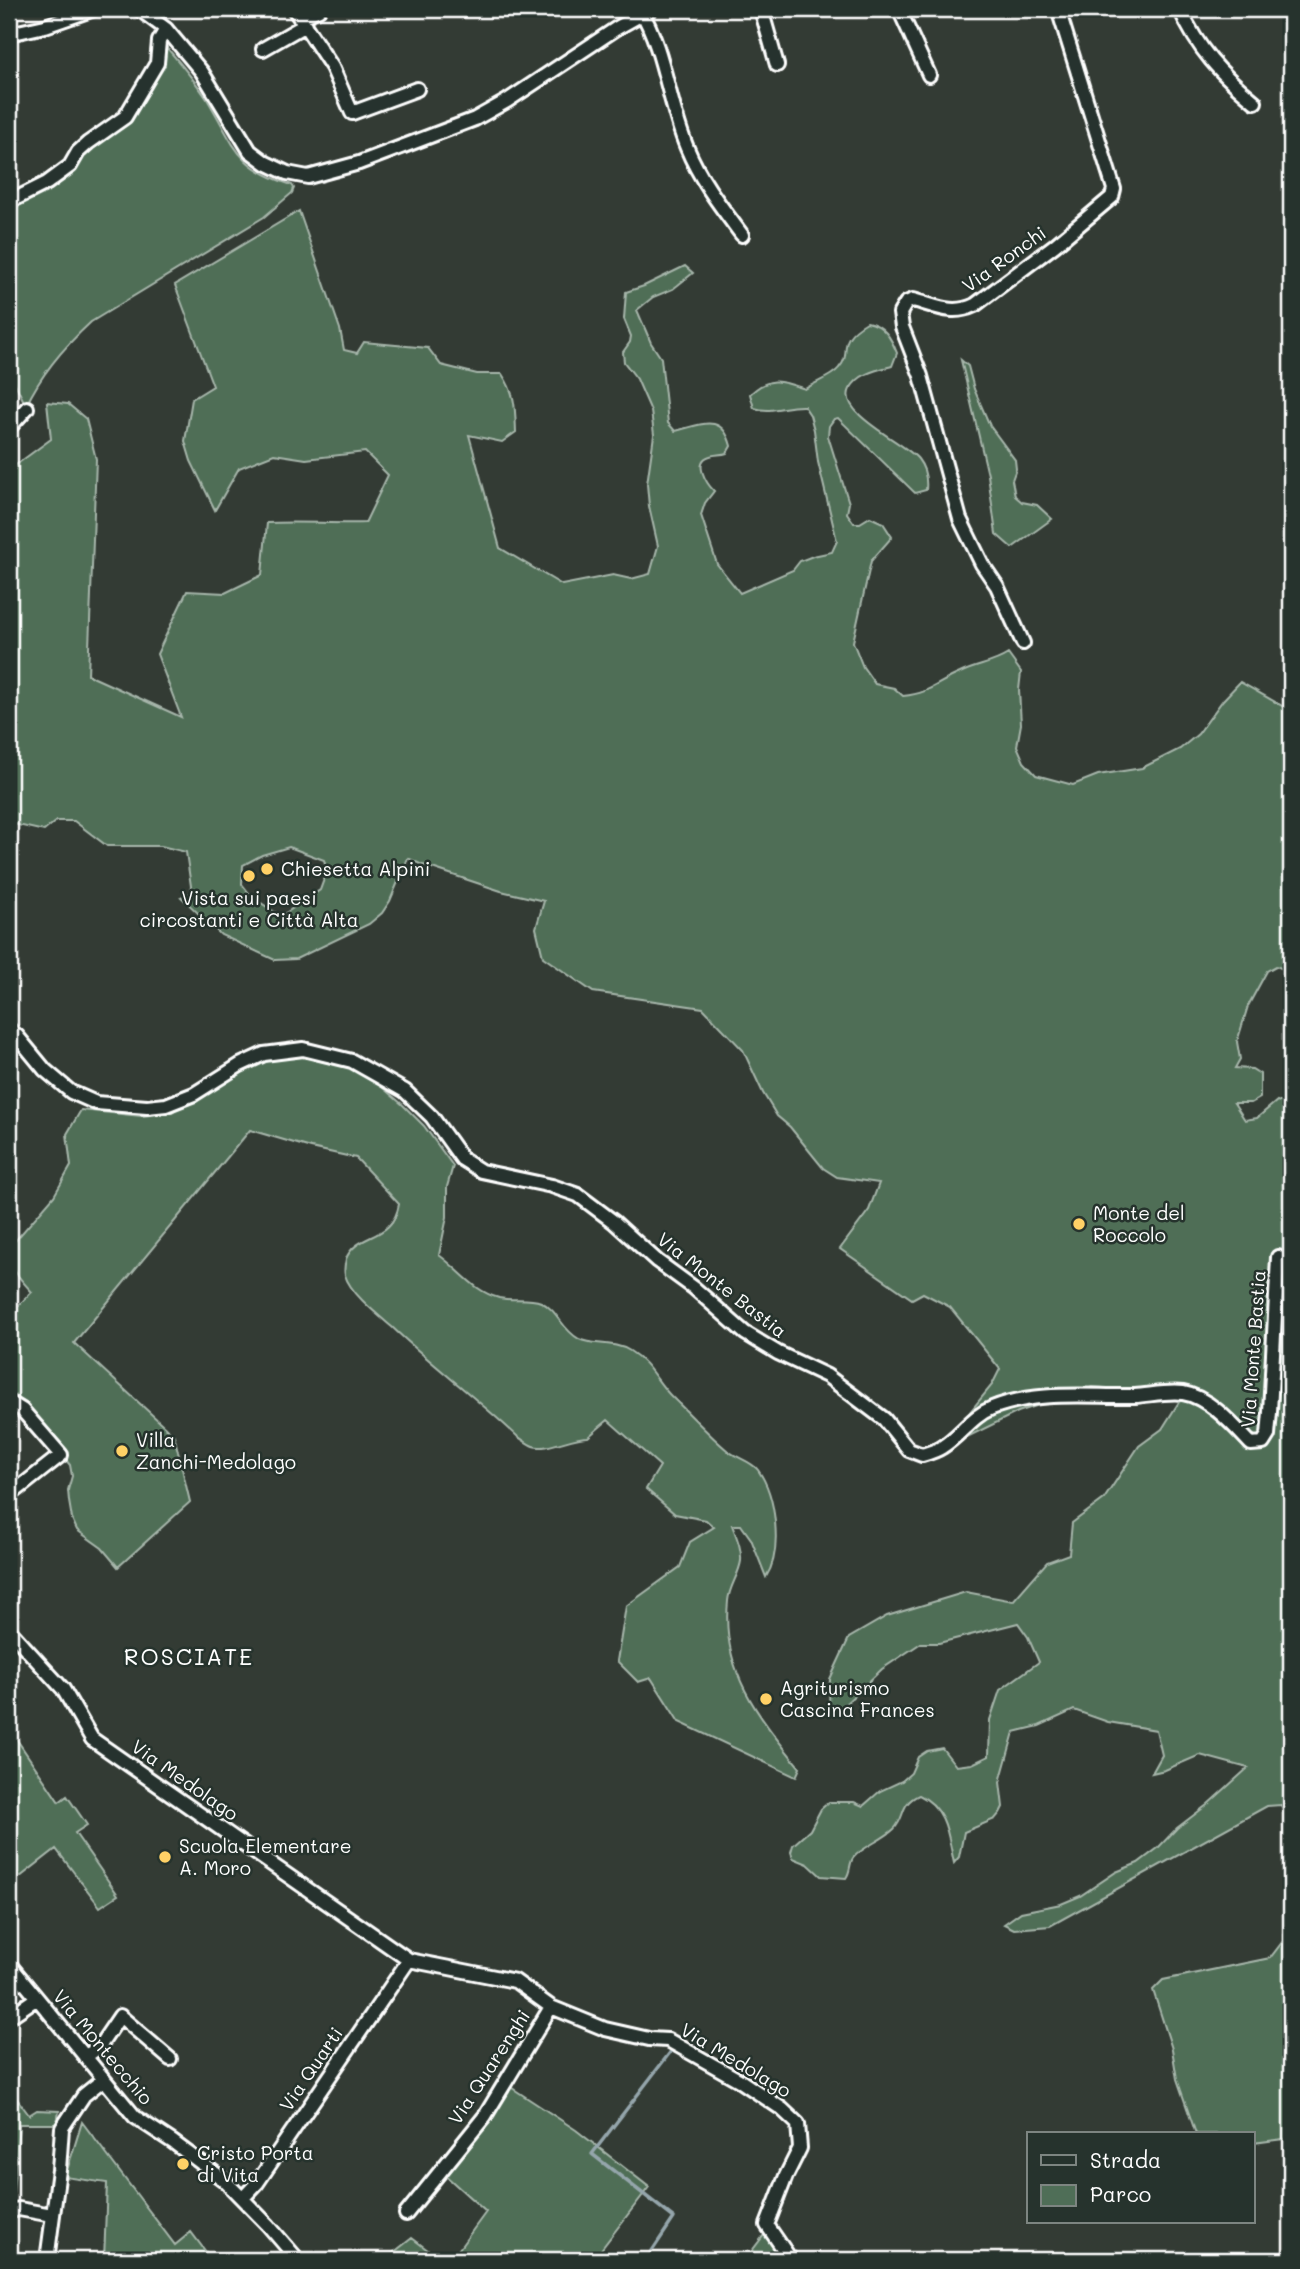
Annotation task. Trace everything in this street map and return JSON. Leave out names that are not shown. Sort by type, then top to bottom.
[{"type":"street","points":[[9,34],[45,26],[94,9]]},
{"type":"street","points":[[139,9],[166,29],[202,72],[250,151],[266,163],[287,173],[308,177],[334,172],[475,119],[507,101],[644,10],[687,148],[703,180],[742,235]]},
{"type":"street","points":[[263,49],[300,17],[319,9]]},
{"type":"street","points":[[761,9],[777,65]]},
{"type":"street","points":[[899,9],[929,75]]},
{"type":"street","name":"Via Ronchi","points":[[1023,643],[998,586],[982,564],[960,519],[921,376],[902,327],[900,313],[906,303],[913,300],[962,312],[975,305],[1063,239],[1112,197],[1114,189],[1058,9]]},
{"type":"street","points":[[1180,9],[1191,34],[1211,62],[1255,102]]},
{"type":"street","points":[[300,17],[332,67],[352,113],[417,89]]},
{"type":"street","points":[[9,202],[62,172],[88,143],[125,117],[157,63],[159,41],[166,29]]},
{"type":"street","points":[[9,428],[27,408]]},
{"type":"street","name":"Via Monte Bastia","points":[[9,1028],[45,1070],[71,1092],[96,1102],[147,1107],[183,1100],[240,1065],[264,1054],[303,1049],[352,1061],[405,1091],[432,1117],[462,1159],[481,1171],[552,1186],[578,1195],[746,1333],[778,1353],[827,1376],[862,1400],[884,1419],[909,1450],[922,1455],[943,1447],[979,1415],[993,1407],[1024,1400],[1074,1395],[1184,1394],[1209,1405],[1234,1425],[1251,1444],[1263,1443],[1268,1435],[1270,1412],[1278,1257]]},
{"type":"street","points":[[9,1402],[22,1410],[61,1455],[9,1496]]},
{"type":"street","name":"Via Medolago","points":[[9,1630],[63,1689],[92,1739],[409,1960],[515,1981],[551,2007],[605,2029],[649,2039],[668,2040],[750,2087],[782,2109],[798,2124],[800,2148],[767,2225],[791,2260]]},
{"type":"street","name":"Via Quarti","points":[[243,2198],[257,2183],[409,1960]]},
{"type":"street","name":"Via Montecchio","points":[[9,1964],[135,2117],[201,2161],[224,2180],[298,2260]]},
{"type":"street","points":[[9,2017],[37,1998]]},
{"type":"street","name":"Via Quarenghi","points":[[406,2214],[485,2116],[551,2007]]},
{"type":"street","points":[[85,2057],[99,2047],[120,2016],[170,2059]]},
{"type":"street","points":[[47,2260],[60,2170],[62,2128],[82,2097],[103,2079]]},
{"type":"street","points":[[9,2212],[19,2209],[52,2214]]},
{"type":"green space","points":[[163,43],[207,99],[231,142],[247,162],[294,188],[292,193],[264,217],[91,322],[54,361],[26,406],[9,371],[9,208],[123,122]]},
{"type":"green space","points":[[299,211],[340,329],[344,350],[357,353],[364,342],[428,348],[441,365],[477,374],[502,374],[512,395],[516,432],[502,442],[469,435],[500,548],[562,585],[613,575],[631,579],[650,574],[658,546],[647,484],[654,435],[651,411],[637,379],[624,362],[623,352],[631,336],[624,319],[626,292],[685,266],[693,273],[673,289],[653,297],[637,310],[651,343],[661,358],[668,423],[675,431],[702,424],[716,425],[727,435],[731,446],[727,453],[710,456],[702,463],[703,473],[714,491],[705,503],[701,515],[717,564],[740,593],[793,570],[800,561],[832,552],[837,541],[810,415],[804,406],[767,410],[754,408],[750,394],[770,382],[783,382],[805,389],[828,377],[843,362],[850,335],[867,322],[873,324],[886,333],[897,353],[892,366],[858,379],[850,389],[849,398],[853,408],[862,417],[918,459],[926,478],[926,490],[915,493],[838,418],[829,426],[828,436],[849,503],[847,513],[854,523],[860,523],[870,517],[883,523],[892,537],[871,561],[853,642],[863,667],[875,684],[894,688],[903,696],[913,695],[1008,654],[1021,672],[1021,724],[1017,746],[1024,762],[1036,775],[1073,785],[1098,775],[1142,768],[1180,749],[1198,734],[1240,682],[1291,711],[1291,972],[1276,966],[1267,971],[1248,1006],[1237,1042],[1240,1059],[1235,1068],[1252,1069],[1260,1074],[1260,1098],[1251,1103],[1234,1103],[1245,1120],[1257,1118],[1277,1101],[1289,1105],[1291,1109],[1291,1825],[1281,1805],[1267,1806],[1050,1926],[1014,1929],[1004,1924],[1021,1912],[1061,1904],[1080,1896],[1116,1872],[1138,1863],[1248,1768],[1200,1755],[1152,1773],[1162,1755],[1156,1730],[1108,1722],[1074,1710],[1039,1726],[1014,1732],[1000,1782],[1003,1807],[995,1819],[964,1832],[959,1857],[954,1863],[941,1815],[919,1795],[908,1802],[894,1829],[853,1858],[846,1878],[821,1876],[808,1864],[793,1858],[793,1845],[810,1830],[821,1809],[829,1802],[854,1802],[863,1806],[880,1791],[902,1781],[911,1773],[918,1757],[927,1751],[942,1748],[956,1766],[972,1764],[989,1756],[990,1720],[1000,1690],[1039,1662],[1028,1637],[1018,1623],[939,1643],[921,1643],[882,1669],[841,1708],[829,1704],[830,1679],[849,1638],[887,1616],[966,1592],[1013,1601],[1047,1562],[1069,1554],[1072,1523],[1104,1499],[1139,1446],[1162,1429],[1184,1394],[1092,1387],[1018,1412],[951,1445],[951,1435],[992,1385],[1000,1369],[950,1307],[923,1293],[912,1299],[840,1249],[869,1210],[879,1183],[837,1177],[823,1168],[790,1127],[777,1116],[743,1050],[703,1008],[593,992],[543,957],[536,928],[544,901],[501,891],[408,858],[390,901],[382,913],[369,924],[296,959],[275,960],[221,935],[181,897],[192,893],[186,852],[161,846],[107,846],[74,821],[56,821],[44,831],[9,823],[9,470],[51,439],[47,402],[68,404],[86,419],[96,459],[88,675],[181,717],[157,654],[187,591],[225,593],[262,575],[267,523],[365,523],[388,475],[365,452],[306,459],[274,454],[239,468],[215,510],[191,461],[185,441],[192,399],[213,386],[175,285]],"holes":[[[289,847],[324,860],[327,871],[320,890],[281,916],[252,897],[242,884],[243,865],[262,855]]]},
{"type":"green space","points":[[961,360],[968,366],[974,389],[990,426],[1015,460],[1016,469],[1012,480],[1015,496],[1022,502],[1037,505],[1052,519],[1012,548],[996,534],[988,475]]},
{"type":"green space","points":[[322,1054],[369,1076],[403,1105],[424,1126],[453,1166],[447,1187],[447,1217],[439,1255],[490,1295],[541,1302],[579,1339],[630,1351],[643,1361],[667,1392],[713,1438],[758,1470],[773,1508],[776,1538],[774,1553],[766,1577],[751,1539],[741,1525],[732,1525],[740,1547],[741,1561],[729,1596],[727,1626],[730,1649],[746,1691],[770,1730],[800,1768],[796,1777],[679,1722],[651,1678],[638,1682],[617,1661],[626,1606],[680,1567],[690,1542],[714,1527],[706,1520],[675,1514],[646,1489],[660,1466],[608,1420],[588,1437],[545,1447],[529,1444],[423,1355],[352,1289],[345,1275],[346,1259],[358,1244],[390,1225],[399,1204],[356,1158],[250,1130],[74,1343],[174,1435],[190,1502],[118,1567],[102,1548],[77,1530],[69,1501],[68,1490],[72,1476],[70,1465],[46,1436],[9,1402],[9,1315],[32,1292],[13,1267],[9,1248],[54,1196],[71,1166],[67,1134],[81,1110],[142,1116],[172,1112],[213,1084],[259,1064],[287,1055]]},
{"type":"green space","points":[[9,1728],[59,1802],[67,1796],[87,1825],[75,1833],[118,1895],[100,1907],[56,1849],[20,1877],[9,1863]]},
{"type":"green space","points":[[1291,1909],[1291,2138],[1254,2143],[1254,2132],[1195,2132],[1177,2079],[1172,2049],[1153,1990],[1163,1980],[1270,1958],[1283,1941],[1285,1918]]},
{"type":"green space","points":[[509,2086],[576,2130],[649,2187],[593,2260],[451,2260],[486,2212],[445,2175]]},
{"type":"green space","points":[[9,2088],[29,2115],[37,2110],[59,2111],[57,2124],[19,2124],[12,2203],[9,2204]]},
{"type":"green space","points":[[82,2122],[175,2245],[191,2232],[212,2260],[104,2260],[107,2183],[65,2177]]},
{"type":"green space","points":[[767,2231],[786,2260],[745,2260]]},
{"type":"green space","points":[[412,2238],[441,2260],[384,2260]]},
{"type":"waterway","points":[[646,2260],[674,2218],[592,2154],[685,2033]]},
{"type":"place","name":"Chiesetta Alpini","points":[[267,869]]},
{"type":"place","name":"Vista sui paesi circostanti e Città Alta","points":[[249,876]]},
{"type":"place","name":"Monte del Roccolo","points":[[1079,1224]]},
{"type":"place","name":"Villa Zanchi-Medolago","points":[[122,1451]]},
{"type":"place","name":"Agriturismo Cascina Frances","points":[[766,1699]]},
{"type":"place","name":"Scuola Elementare A. Moro","points":[[165,1857]]},
{"type":"place","name":"Cristo Porta di Vita","points":[[183,2164]]},
{"type":"district","name":"ROSCIATE","points":[[189,1657]]}]
